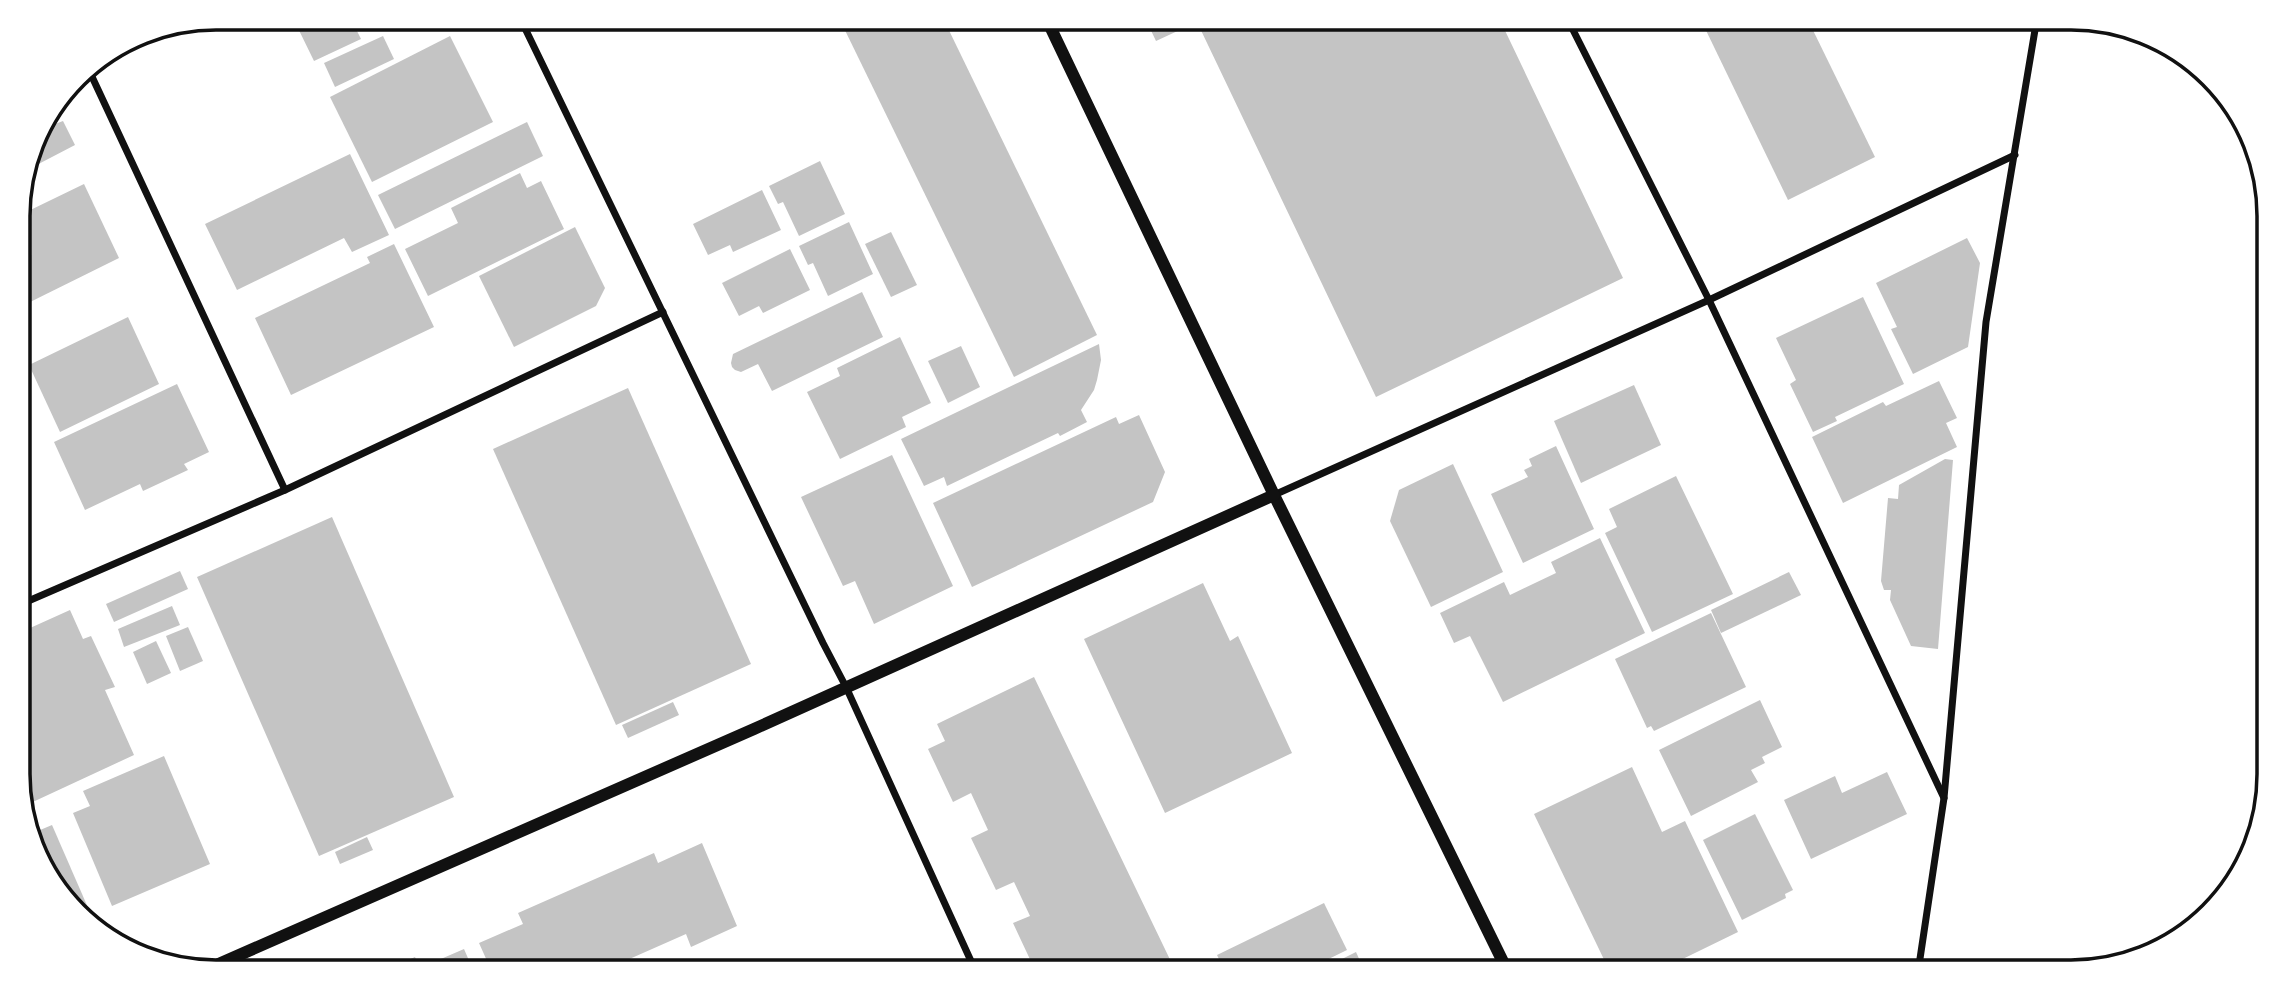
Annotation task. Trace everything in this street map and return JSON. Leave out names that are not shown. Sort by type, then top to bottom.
[{"type":"street","points":[[526,30],[846,687],[971,960]]},
{"type":"street","points":[[1052,30],[1274,495],[1502,960]]},
{"type":"street","points":[[1573,30],[1709,300],[1944,798]]},
{"type":"street","points":[[1920,960],[1944,798],[1986,322],[2035,30]]},
{"type":"street","points":[[92,77],[285,490]]},
{"type":"street","points":[[228,960],[846,687],[1709,300],[2015,155]]},
{"type":"street","points":[[30,599],[285,490],[663,312]]},
{"type":"building","points":[[299,30],[356,30],[361,39],[314,61]]},
{"type":"building","points":[[845,30],[949,30],[1097,335],[1014,377]]},
{"type":"building","points":[[1151,30],[1180,30],[1156,41]]},
{"type":"building","points":[[1201,30],[1505,30],[1623,278],[1376,397]]},
{"type":"building","points":[[1706,30],[1813,30],[1875,157],[1788,200]]},
{"type":"building","points":[[383,36],[394,59],[335,87],[324,63]]},
{"type":"building","points":[[450,36],[493,122],[372,182],[330,97]]},
{"type":"building","points":[[63,121],[75,145],[37,165],[55,123]]},
{"type":"building","points":[[527,122],[543,156],[395,229],[378,195]]},
{"type":"building","points":[[350,154],[389,235],[352,252],[344,238],[237,290],[205,224]]},
{"type":"building","points":[[820,161],[845,214],[799,236],[783,202],[778,204],[769,186]]},
{"type":"building","points":[[520,173],[527,188],[541,181],[564,229],[428,296],[405,249],[458,223],[451,208]]},
{"type":"building","points":[[84,184],[119,258],[30,302],[30,210]]},
{"type":"building","points":[[762,190],[781,230],[733,252],[730,245],[708,255],[693,224]]},
{"type":"building","points":[[849,222],[873,274],[828,296],[813,263],[808,265],[799,246]]},
{"type":"building","points":[[575,227],[605,288],[596,306],[514,347],[479,276]]},
{"type":"building","points":[[891,232],[917,285],[891,297],[865,244]]},
{"type":"building","points":[[1967,238],[1980,263],[1968,347],[1913,374],[1891,329],[1897,327],[1876,283]]},
{"type":"building","points":[[394,244],[434,327],[291,395],[255,318],[370,263],[367,257]]},
{"type":"building","points":[[790,249],[810,290],[763,313],[759,306],[739,316],[722,283]]},
{"type":"building","points":[[862,292],[883,337],[772,391],[758,364],[741,372],[732,367],[733,354]]},
{"type":"building","points":[[1863,297],[1904,384],[1835,417],[1837,421],[1813,432],[1790,384],[1796,380],[1776,338]]},
{"type":"building","points":[[128,317],[159,384],[60,432],[30,365]]},
{"type":"building","points":[[900,337],[931,403],[902,417],[906,427],[840,459],[807,392],[840,376],[837,368]]},
{"type":"building","points":[[1099,344],[1101,360],[1097,380],[1081,410],[1087,422],[947,486],[944,477],[924,486],[901,439]]},
{"type":"building","points":[[961,346],[980,387],[948,403],[928,361]]},
{"type":"building","points":[[1939,381],[1957,418],[1946,423],[1957,447],[1843,503],[1812,437],[1883,402],[1886,406]]},
{"type":"building","points":[[177,384],[209,452],[184,464],[188,470],[143,491],[140,484],[85,510],[54,442]]},
{"type":"building","points":[[1634,385],[1661,445],[1581,483],[1554,421]]},
{"type":"building","points":[[628,388],[751,664],[616,725],[493,449]]},
{"type":"building","points":[[1139,415],[1165,472],[1153,502],[972,587],[933,503],[1116,417],[1119,424]]},
{"type":"building","points":[[1556,446],[1594,529],[1523,563],[1491,494],[1528,477],[1524,470],[1532,466],[1529,459]]},
{"type":"building","points":[[892,455],[953,586],[874,624],[855,581],[843,586],[801,497]]},
{"type":"building","points":[[1945,459],[1953,460],[1938,649],[1911,646],[1890,600],[1891,590],[1884,590],[1881,581],[1888,498],[1898,499],[1899,485]]},
{"type":"building","points":[[1453,464],[1503,572],[1431,607],[1390,521],[1399,490]]},
{"type":"building","points":[[1676,476],[1733,594],[1652,632],[1605,533],[1617,527],[1609,509]]},
{"type":"building","points":[[332,517],[454,797],[319,856],[197,577]]},
{"type":"building","points":[[1600,538],[1645,633],[1503,702],[1470,636],[1454,643],[1440,613],[1504,582],[1510,595],[1556,573],[1551,562]]},
{"type":"building","points":[[180,571],[188,589],[114,622],[106,604]]},
{"type":"building","points":[[1789,572],[1801,595],[1721,633],[1711,610]]},
{"type":"building","points":[[1203,583],[1230,641],[1238,636],[1292,753],[1165,813],[1084,639]]},
{"type":"building","points":[[172,606],[180,625],[124,647],[118,629]]},
{"type":"building","points":[[70,610],[83,639],[91,636],[115,687],[105,690],[134,755],[32,802],[30,774],[30,628]]},
{"type":"building","points":[[1711,613],[1746,687],[1654,731],[1651,726],[1647,728],[1615,659]]},
{"type":"building","points":[[188,627],[203,661],[180,671],[166,636]]},
{"type":"building","points":[[156,641],[171,673],[147,684],[133,652]]},
{"type":"building","points":[[1034,677],[1170,960],[1030,960],[1013,923],[1030,916],[1014,882],[996,890],[971,838],[988,830],[971,793],[953,802],[928,749],[945,741],[937,724]]},
{"type":"building","points":[[1760,700],[1782,747],[1762,757],[1765,763],[1751,770],[1758,782],[1691,816],[1659,750]]},
{"type":"building","points":[[673,702],[679,715],[628,738],[622,725]]},
{"type":"building","points":[[164,756],[210,864],[112,906],[73,813],[90,806],[83,791]]},
{"type":"building","points":[[1632,767],[1662,832],[1685,821],[1738,932],[1681,960],[1604,960],[1534,814]]},
{"type":"building","points":[[1887,772],[1907,814],[1811,859],[1784,800],[1835,776],[1842,793]]},
{"type":"building","points":[[1755,814],[1793,890],[1785,894],[1786,898],[1742,920],[1703,840]]},
{"type":"building","points":[[52,825],[89,910],[68,887],[55,867],[39,830]]},
{"type":"building","points":[[367,837],[373,850],[340,864],[335,852]]},
{"type":"building","points":[[702,843],[737,926],[691,947],[686,934],[627,960],[487,960],[479,943],[523,924],[518,913],[654,853],[658,863]]},
{"type":"building","points":[[1324,903],[1347,950],[1327,960],[1219,960],[1217,955]]},
{"type":"building","points":[[464,949],[469,960],[439,960]]},
{"type":"building","points":[[1356,952],[1360,960],[1340,960]]}]
